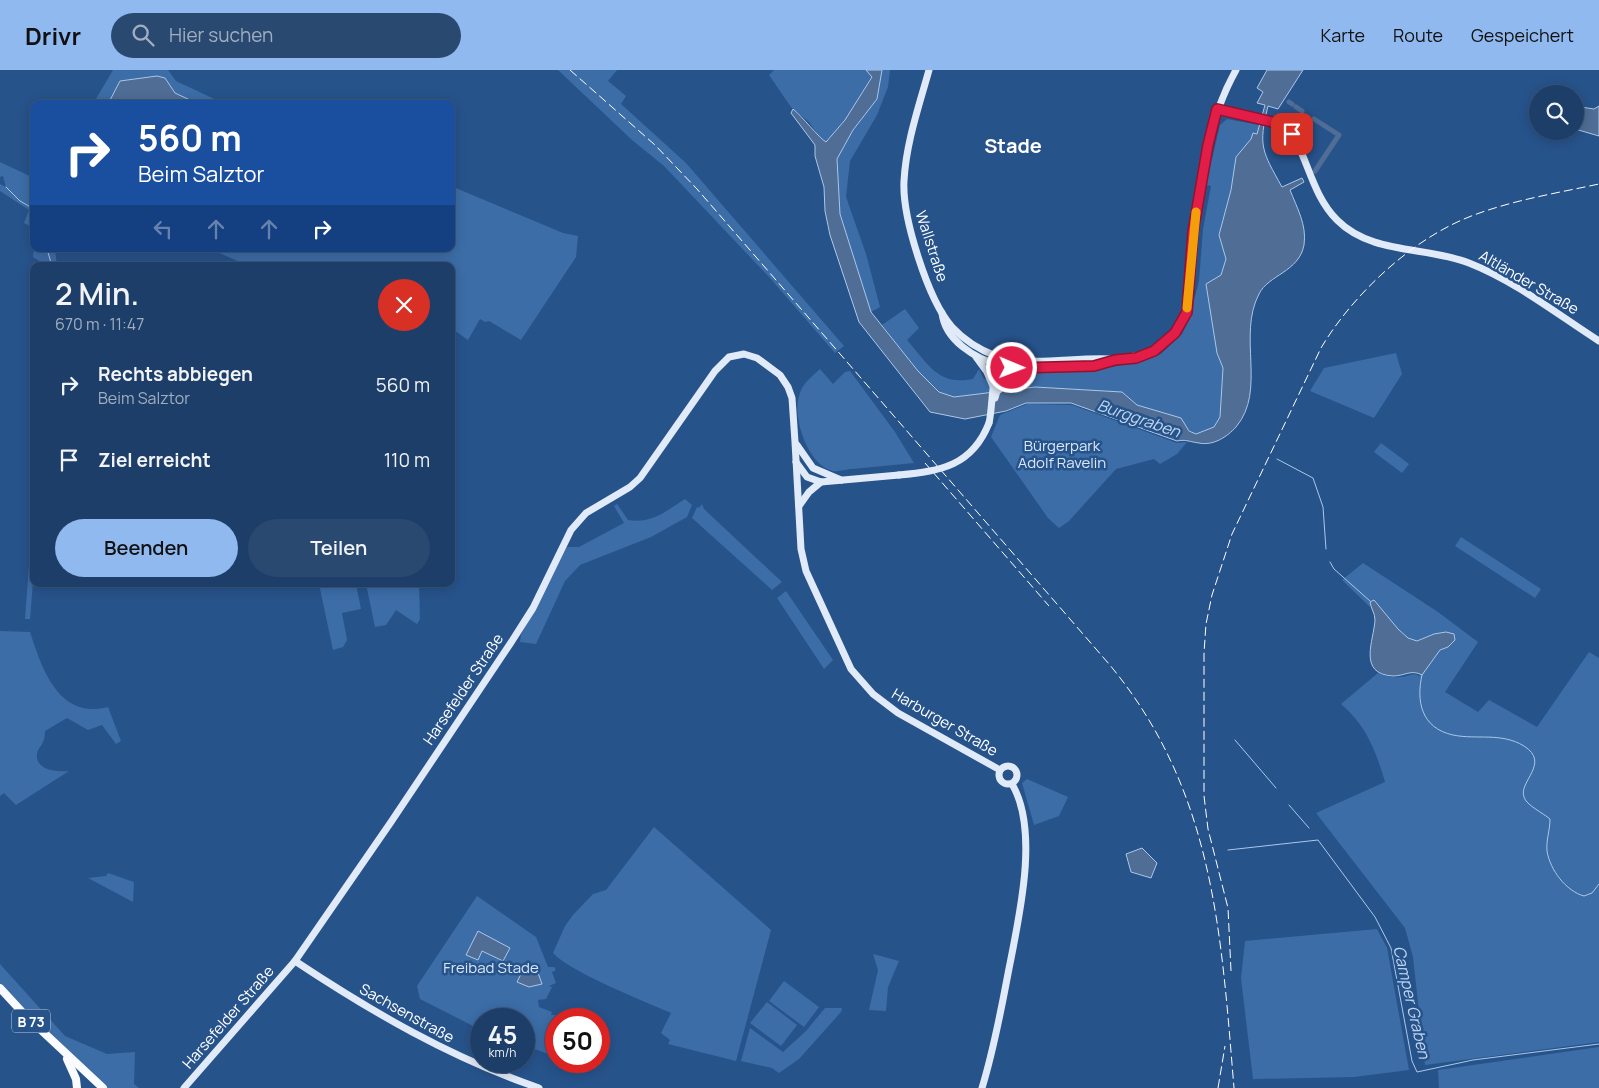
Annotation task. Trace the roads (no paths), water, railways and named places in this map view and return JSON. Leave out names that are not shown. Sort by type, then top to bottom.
[{"type":"main road","name":"Wallstraße","points":[[929,70],[909,145],[904,182],[906,213],[942,313],[942,321],[960,346],[974,354],[1024,369],[1094,366],[1115,360]]},
{"type":"main road","points":[[796,462],[805,475],[821,482],[899,475],[946,468],[968,455],[983,437],[993,403],[1001,362],[1010,359],[1115,360],[1136,358],[1154,351],[1170,338],[1186,315],[1194,223],[1208,145],[1217,109],[1236,70]]},
{"type":"main road","name":"Altländer Straße","points":[[1217,109],[1285,125],[1292,134],[1310,177],[1326,208],[1348,230],[1364,240],[1466,262],[1491,272],[1599,341]]},
{"type":"main road","name":"Wallstraße","points":[[942,313],[964,338],[1001,362]]},
{"type":"main road","name":"Harsefelder Straße","points":[[184,1088],[295,961],[392,822],[510,644],[532,608],[571,530],[586,513],[640,478],[714,371],[729,357],[744,354],[757,358],[780,375]]},
{"type":"main road","points":[[974,354],[987,372],[996,390]]},
{"type":"main road","points":[[1071,359],[1071,367]]},
{"type":"main road","points":[[996,390],[1024,369]]},
{"type":"main road","name":"Harburger Straße","points":[[780,375],[788,387],[792,398],[801,549],[806,571],[844,658],[858,679],[882,702],[898,713],[1000,770]]},
{"type":"main road","name":"Harburger Straße","points":[[795,442],[812,468],[805,475],[796,478]]},
{"type":"main road","points":[[812,468],[842,480]]},
{"type":"main road","name":"Harburger Straße","points":[[799,498],[805,475]]},
{"type":"main road","points":[[799,507],[809,492],[821,482]]},
{"type":"main road","points":[[1009,766],[1016,770],[1017,777],[1012,784],[1001,782],[1000,770],[1009,766]]},
{"type":"main road","points":[[982,1088],[1018,923],[1024,875],[1023,810],[1012,784]]},
{"type":"main road","name":"Sachsenstraße","points":[[295,961],[352,999],[424,1040],[470,1061],[539,1088]]},
{"type":"main road","name":"B 73","points":[[0,988],[64,1053],[103,1088]]},
{"type":"main road","points":[[64,1053],[73,1070],[78,1088]]},
{"type":"water","name":"Burggraben","points":[[866,70],[882,70],[877,99],[853,130],[837,159],[840,214],[871,312],[918,371],[939,392],[954,397],[1035,387],[1122,392],[1137,405],[1181,418],[1189,431],[1196,434],[1214,427],[1220,417],[1223,368],[1217,353],[1206,284],[1221,275],[1226,259],[1219,235],[1231,190],[1236,157],[1251,139],[1253,133],[1257,134],[1265,105],[1257,103],[1263,92],[1257,88],[1267,70],[1303,70],[1278,109],[1268,106],[1263,140],[1266,156],[1282,187],[1302,178],[1304,182],[1290,190],[1303,224],[1304,245],[1296,261],[1263,288],[1253,310],[1250,327],[1250,397],[1245,412],[1236,427],[1219,440],[1204,444],[1186,440],[1177,441],[1071,403],[1026,403],[1006,411],[965,419],[930,412],[859,322],[830,235],[825,211],[824,187],[815,156],[815,145],[791,113],[793,109],[826,142],[845,120],[872,77]]},
{"type":"water","points":[[157,76],[165,78],[175,93],[190,100],[110,100],[120,81]]},
{"type":"water","points":[[1599,106],[1599,136],[1584,132],[1584,107],[1594,109]]},
{"type":"water","points":[[1374,600],[1408,638],[1417,641],[1434,634],[1446,632],[1454,634],[1455,640],[1448,647],[1440,650],[1422,675],[1418,673],[1397,676],[1382,674],[1371,663],[1370,655],[1375,620],[1370,602]]},
{"type":"water","points":[[1142,848],[1157,863],[1151,878],[1131,872],[1126,854]]},
{"type":"water","points":[[478,931],[510,948],[503,961],[482,951],[478,960],[466,955]]},
{"type":"water","points":[[526,964],[537,970],[542,984],[529,987],[517,982]]},
{"type":"waterway","points":[[1296,107],[1302,111]]},
{"type":"waterway","points":[[1314,119],[1339,135],[1315,171]]},
{"type":"waterway","points":[[6,187],[20,201],[30,207]]},
{"type":"waterway","points":[[48,252],[51,262]]},
{"type":"waterway","points":[[1277,459],[1313,478],[1323,507],[1326,549]]},
{"type":"waterway","points":[[1330,562],[1334,569],[1370,601]]},
{"type":"waterway","points":[[1422,675],[1420,685],[1421,704],[1423,712],[1434,726],[1453,735],[1507,739],[1524,746],[1532,752],[1535,759],[1534,766],[1523,791],[1524,797],[1531,806],[1550,819],[1547,851],[1555,872],[1571,890],[1584,896],[1592,893],[1599,884]]},
{"type":"waterway","points":[[1235,740],[1276,788]]},
{"type":"waterway","points":[[1289,805],[1309,828]]},
{"type":"waterway","name":"Camper Graben","points":[[1228,850],[1318,840],[1375,917],[1391,948],[1412,1061],[1417,1072],[1473,1060],[1599,1044]]},
{"type":"railway","points":[[570,70],[655,145],[697,189],[1109,664],[1144,712],[1171,761],[1191,812],[1206,865],[1224,974],[1234,1088]]},
{"type":"railway","points":[[1231,971],[1228,908],[1208,829],[1204,796],[1204,653],[1206,624],[1212,595],[1232,534],[1321,348],[1350,308],[1387,269],[1429,237],[1474,215],[1520,201],[1599,184]]},
{"type":"railway","points":[[925,463],[1049,606]]},
{"type":"railway","points":[[1218,1088],[1225,1046]]},
{"type":"district","name":"Stade","points":[[1013,145]]},
{"type":"park label","name":"Bürgerpark Adolf Ravelin","points":[[1062,454]]},
{"type":"park label","name":"Freibad Stade","points":[[491,967]]}]
